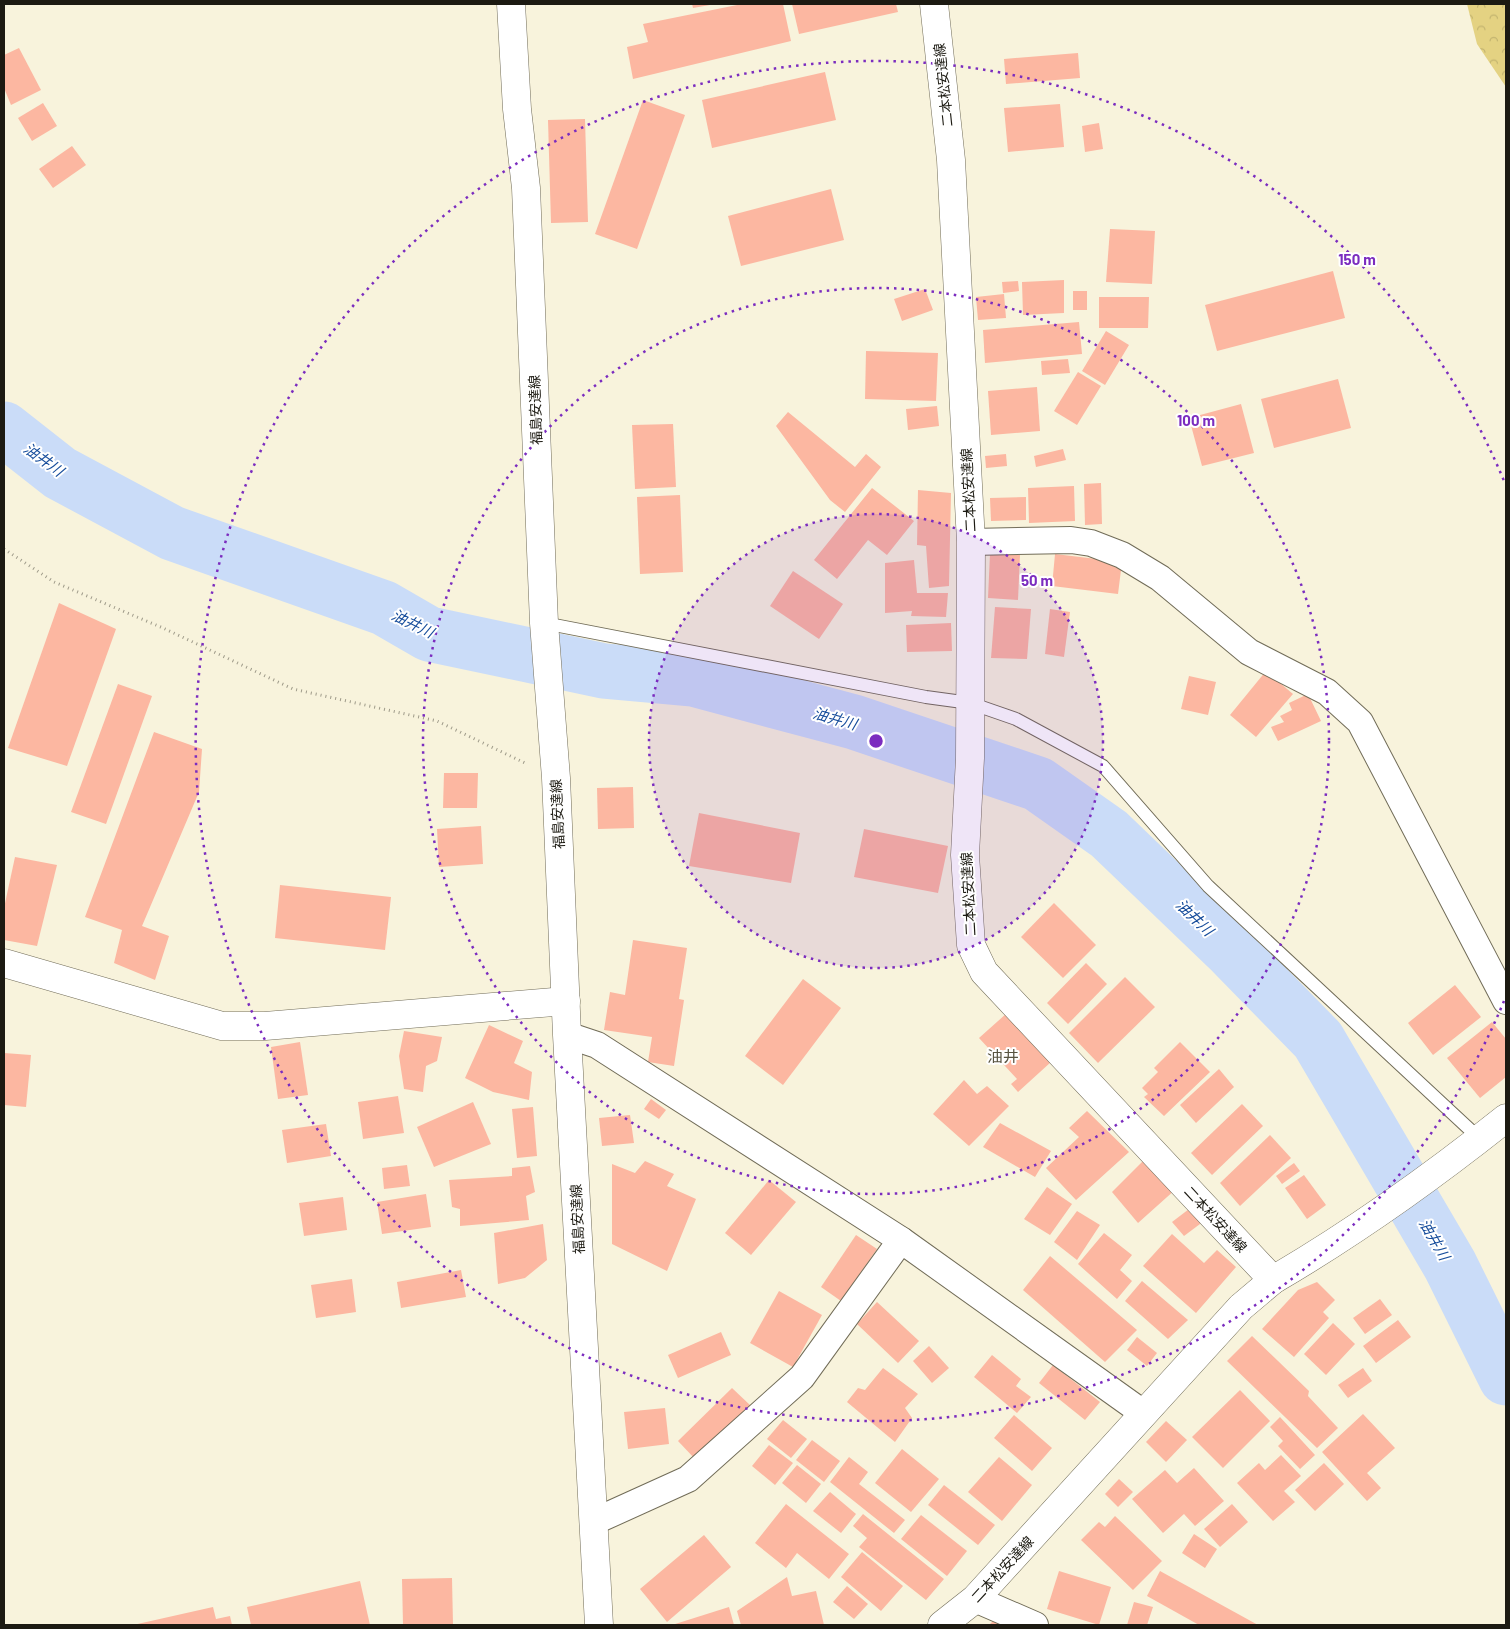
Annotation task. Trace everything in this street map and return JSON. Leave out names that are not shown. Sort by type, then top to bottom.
[{"type":"main road","name":"福島安達線","points":[[511,4],[517,109],[526,188],[544,623],[555,773],[567,1035],[599,1625]]},
{"type":"main road","name":"二本松安達線","points":[[934,4],[951,160],[971,542],[970,758],[965,855],[971,946],[984,972],[1273,1280],[1241,1307],[975,1599],[942,1625]]},
{"type":"main road","points":[[4,963],[222,1026],[265,1026],[566,1001]]},
{"type":"main road","points":[[1273,1280],[1337,1243],[1470,1147],[1506,1118]]},
{"type":"street","points":[[971,542],[1071,540],[1091,543],[1122,555],[1160,578],[1249,652],[1327,692],[1360,722],[1506,1001]]},
{"type":"street","points":[[567,1035],[597,1046],[901,1240],[1143,1413]]},
{"type":"street","points":[[593,1522],[688,1479],[802,1377],[901,1240]]},
{"type":"street","points":[[975,1599],[1035,1625]]},
{"type":"lane","points":[[544,623],[926,697],[970,703],[1016,719],[1103,766],[1208,886],[1470,1147]]},
{"type":"path","points":[[4,549],[54,582],[163,628],[293,689],[437,721],[555,773]]},
{"type":"green space","points":[[1467,4],[1506,4],[1506,87],[1477,44]]},
{"type":"building","points":[[692,4],[710,4],[710,5],[693,8]]},
{"type":"building","points":[[742,4],[783,4],[791,41],[633,79],[627,47],[648,42],[643,24]]},
{"type":"building","points":[[792,4],[896,4],[898,12],[799,34]]},
{"type":"building","points":[[19,48],[41,90],[11,105],[4,88],[4,55]]},
{"type":"building","points":[[1078,53],[1080,78],[1006,84],[1004,59]]},
{"type":"building","points":[[825,72],[836,120],[712,148],[702,100]]},
{"type":"building","points":[[643,100],[685,115],[637,249],[595,234]]},
{"type":"building","points":[[43,103],[57,126],[32,141],[18,118]]},
{"type":"building","points":[[1060,104],[1064,147],[1008,152],[1004,108]]},
{"type":"building","points":[[585,119],[588,222],[551,223],[548,120]]},
{"type":"building","points":[[1099,123],[1103,149],[1085,152],[1082,126]]},
{"type":"building","points":[[72,146],[86,165],[53,188],[39,169]]},
{"type":"building","points":[[831,189],[844,240],[741,266],[728,216]]},
{"type":"building","points":[[1110,229],[1155,231],[1152,284],[1106,282]]},
{"type":"building","points":[[1333,271],[1345,318],[1217,351],[1205,305]]},
{"type":"building","points":[[1064,280],[1064,313],[1023,315],[1022,282]]},
{"type":"building","points":[[1018,281],[1019,291],[1003,293],[1002,282]]},
{"type":"building","points":[[925,289],[933,310],[902,321],[894,299]]},
{"type":"building","points":[[1073,291],[1087,291],[1087,310],[1073,310]]},
{"type":"building","points":[[1004,294],[1006,318],[978,320],[976,297]]},
{"type":"building","points":[[1099,297],[1149,297],[1148,328],[1099,328]]},
{"type":"building","points":[[1079,322],[1082,354],[985,363],[983,330]]},
{"type":"building","points":[[1106,331],[1129,345],[1105,385],[1082,371]]},
{"type":"building","points":[[866,351],[938,353],[936,401],[865,399]]},
{"type":"building","points":[[1068,359],[1070,373],[1042,375],[1041,361]]},
{"type":"building","points":[[1078,372],[1101,386],[1077,425],[1054,411]]},
{"type":"building","points":[[1338,379],[1351,428],[1274,448],[1261,399]]},
{"type":"building","points":[[1037,387],[1040,431],[991,435],[988,391]]},
{"type":"building","points":[[1241,404],[1254,453],[1202,466],[1189,418]]},
{"type":"building","points":[[937,406],[939,426],[908,430],[906,409]]},
{"type":"building","points":[[788,412],[855,467],[866,454],[881,467],[845,512],[830,500],[776,426]]},
{"type":"building","points":[[673,424],[676,487],[635,489],[632,425]]},
{"type":"building","points":[[1063,449],[1066,460],[1036,467],[1034,456]]},
{"type":"building","points":[[1006,454],[1007,466],[986,468],[985,456]]},
{"type":"building","points":[[1101,483],[1102,524],[1085,525],[1084,484]]},
{"type":"building","points":[[1074,486],[1075,521],[1029,523],[1028,488]]},
{"type":"building","points":[[872,488],[914,521],[887,555],[868,540],[837,579],[814,560]]},
{"type":"building","points":[[918,490],[951,493],[949,586],[929,588],[926,546],[917,545]]},
{"type":"building","points":[[680,495],[683,572],[640,574],[637,497]]},
{"type":"building","points":[[1026,497],[1026,520],[991,521],[990,498]]},
{"type":"building","points":[[990,554],[1020,555],[1018,600],[988,598]]},
{"type":"building","points":[[1055,554],[1122,562],[1118,594],[1052,586]]},
{"type":"building","points":[[914,560],[917,593],[948,593],[946,617],[911,616],[912,611],[885,613],[885,563]]},
{"type":"building","points":[[793,571],[843,604],[819,639],[770,606]]},
{"type":"building","points":[[59,603],[116,629],[67,766],[8,748]]},
{"type":"building","points":[[995,607],[1031,609],[1027,659],[991,658]]},
{"type":"building","points":[[1050,609],[1070,612],[1064,657],[1045,654]]},
{"type":"building","points":[[951,623],[952,651],[907,652],[906,625]]},
{"type":"building","points":[[1266,671],[1293,694],[1256,737],[1230,715]]},
{"type":"building","points":[[1189,676],[1216,682],[1208,715],[1181,709]]},
{"type":"building","points":[[118,684],[152,696],[106,824],[71,812]]},
{"type":"building","points":[[1308,694],[1321,721],[1278,741],[1271,727],[1284,722],[1280,716],[1292,710],[1289,703]]},
{"type":"building","points":[[154,732],[202,749],[199,792],[142,926],[169,936],[155,980],[114,963],[122,930],[85,917]]},
{"type":"building","points":[[444,773],[478,773],[477,808],[443,808]]},
{"type":"building","points":[[633,787],[634,828],[598,829],[597,788]]},
{"type":"building","points":[[699,813],[800,833],[791,883],[689,866]]},
{"type":"building","points":[[481,826],[483,864],[439,867],[437,829]]},
{"type":"building","points":[[864,829],[948,846],[938,893],[854,877]]},
{"type":"building","points":[[15,857],[57,865],[37,946],[4,940],[4,908]]},
{"type":"building","points":[[280,885],[391,897],[385,950],[275,938]]},
{"type":"building","points":[[1054,903],[1096,945],[1063,978],[1021,937]]},
{"type":"building","points":[[633,940],[687,948],[679,999],[684,1000],[674,1066],[648,1062],[652,1037],[604,1030],[610,992],[625,995]]},
{"type":"building","points":[[1086,963],[1107,984],[1068,1024],[1047,1003]]},
{"type":"building","points":[[1125,977],[1155,1007],[1098,1063],[1069,1033]]},
{"type":"building","points":[[803,979],[841,1008],[783,1085],[745,1056]]},
{"type":"building","points":[[1455,985],[1481,1017],[1433,1055],[1408,1023]]},
{"type":"building","points":[[1007,1013],[1051,1062],[1018,1092],[1011,1084],[1017,1079],[979,1038]]},
{"type":"building","points":[[1492,1022],[1506,1039],[1506,1077],[1480,1098],[1447,1058]]},
{"type":"building","points":[[489,1025],[523,1041],[514,1063],[532,1072],[529,1100],[493,1092],[465,1078]]},
{"type":"building","points":[[404,1031],[442,1037],[437,1061],[426,1066],[423,1092],[404,1089],[399,1056]]},
{"type":"building","points":[[300,1042],[308,1095],[278,1099],[271,1047]]},
{"type":"building","points":[[1180,1042],[1210,1072],[1164,1116],[1144,1097],[1148,1094],[1142,1088],[1158,1072],[1154,1068]]},
{"type":"building","points":[[4,1053],[31,1055],[26,1107],[4,1105]]},
{"type":"building","points":[[1219,1069],[1234,1087],[1196,1123],[1180,1105]]},
{"type":"building","points":[[964,1080],[977,1094],[987,1086],[1009,1106],[969,1146],[933,1114]]},
{"type":"building","points":[[398,1096],[404,1133],[363,1139],[358,1102]]},
{"type":"building","points":[[651,1099],[666,1110],[659,1119],[644,1109]]},
{"type":"building","points":[[473,1102],[491,1144],[434,1167],[417,1127]]},
{"type":"building","points":[[1242,1104],[1263,1126],[1212,1175],[1191,1153]]},
{"type":"building","points":[[533,1107],[537,1156],[517,1158],[512,1109]]},
{"type":"building","points":[[1087,1111],[1129,1152],[1076,1200],[1046,1168],[1079,1137],[1069,1128]]},
{"type":"building","points":[[630,1115],[634,1143],[602,1146],[599,1118]]},
{"type":"building","points":[[1000,1123],[1051,1151],[1035,1177],[983,1147]]},
{"type":"building","points":[[326,1124],[331,1156],[287,1163],[282,1130]]},
{"type":"building","points":[[1270,1135],[1291,1158],[1240,1206],[1220,1183]]},
{"type":"building","points":[[1146,1158],[1176,1189],[1138,1223],[1112,1192]]},
{"type":"building","points":[[645,1161],[674,1174],[667,1186],[696,1199],[667,1271],[612,1244],[612,1164],[635,1173]]},
{"type":"building","points":[[1294,1163],[1300,1171],[1282,1184],[1276,1176]]},
{"type":"building","points":[[407,1165],[410,1186],[384,1189],[382,1168]]},
{"type":"building","points":[[530,1166],[535,1192],[526,1196],[529,1220],[460,1226],[460,1209],[452,1207],[449,1180],[512,1176],[512,1168]]},
{"type":"building","points":[[1304,1175],[1326,1205],[1307,1219],[1285,1188]]},
{"type":"building","points":[[769,1180],[796,1202],[751,1255],[725,1233]]},
{"type":"building","points":[[1047,1187],[1072,1204],[1050,1235],[1024,1219]]},
{"type":"building","points":[[426,1194],[431,1227],[382,1234],[377,1202]]},
{"type":"building","points":[[343,1197],[347,1230],[304,1236],[299,1203]]},
{"type":"building","points":[[1193,1206],[1204,1221],[1184,1236],[1172,1222]]},
{"type":"building","points":[[1077,1211],[1100,1225],[1077,1260],[1054,1242]]},
{"type":"building","points":[[543,1224],[547,1260],[525,1278],[498,1284],[494,1233]]},
{"type":"building","points":[[1104,1233],[1132,1255],[1120,1270],[1132,1281],[1117,1299],[1078,1264]]},
{"type":"building","points":[[1172,1234],[1204,1263],[1217,1250],[1236,1267],[1196,1313],[1143,1266]]},
{"type":"building","points":[[856,1235],[877,1249],[841,1301],[821,1287]]},
{"type":"building","points":[[1050,1256],[1137,1330],[1105,1362],[1023,1290]]},
{"type":"building","points":[[461,1270],[466,1297],[401,1308],[397,1282]]},
{"type":"building","points":[[352,1279],[356,1312],[316,1318],[311,1285]]},
{"type":"building","points":[[1142,1281],[1188,1320],[1168,1339],[1125,1301]]},
{"type":"building","points":[[1317,1282],[1335,1300],[1323,1312],[1329,1318],[1294,1357],[1262,1329],[1298,1290]]},
{"type":"building","points":[[779,1291],[822,1315],[793,1367],[750,1343]]},
{"type":"building","points":[[1380,1299],[1392,1315],[1365,1334],[1353,1318]]},
{"type":"building","points":[[877,1302],[919,1341],[898,1363],[857,1324]]},
{"type":"building","points":[[1398,1320],[1411,1337],[1376,1363],[1363,1346]]},
{"type":"building","points":[[1333,1323],[1355,1344],[1326,1375],[1304,1354]]},
{"type":"building","points":[[721,1332],[731,1355],[678,1378],[668,1355]]},
{"type":"building","points":[[1252,1336],[1309,1391],[1308,1396],[1338,1428],[1317,1448],[1227,1361]]},
{"type":"building","points":[[1137,1337],[1157,1353],[1147,1366],[1127,1350]]},
{"type":"building","points":[[929,1346],[949,1368],[932,1383],[913,1361]]},
{"type":"building","points":[[992,1355],[1021,1379],[1016,1386],[1031,1397],[1017,1413],[974,1377]]},
{"type":"building","points":[[1053,1365],[1100,1402],[1085,1420],[1039,1383]]},
{"type":"building","points":[[883,1368],[918,1394],[905,1408],[912,1418],[895,1442],[847,1402],[858,1388],[865,1390]]},
{"type":"building","points":[[1363,1368],[1372,1381],[1348,1398],[1338,1385]]},
{"type":"building","points":[[732,1388],[751,1406],[696,1460],[678,1441]]},
{"type":"building","points":[[1240,1390],[1270,1421],[1223,1468],[1192,1437]]},
{"type":"building","points":[[665,1408],[669,1444],[628,1449],[624,1412]]},
{"type":"building","points":[[1363,1414],[1395,1448],[1367,1473],[1381,1488],[1367,1501],[1322,1452]]},
{"type":"building","points":[[1014,1415],[1052,1448],[1032,1471],[994,1438]]},
{"type":"building","points":[[1280,1417],[1315,1455],[1300,1469],[1278,1446],[1283,1441],[1270,1427]]},
{"type":"building","points":[[783,1420],[807,1439],[791,1458],[767,1439]]},
{"type":"building","points":[[1166,1421],[1187,1440],[1166,1462],[1146,1442]]},
{"type":"building","points":[[812,1440],[840,1461],[824,1482],[796,1460]]},
{"type":"building","points":[[769,1445],[793,1463],[775,1485],[752,1466]]},
{"type":"building","points":[[902,1449],[939,1479],[911,1512],[875,1483]]},
{"type":"building","points":[[1281,1455],[1301,1476],[1284,1491],[1295,1502],[1273,1521],[1237,1483],[1259,1463],[1265,1470]]},
{"type":"building","points":[[849,1457],[868,1472],[859,1484],[905,1520],[894,1533],[830,1482]]},
{"type":"building","points":[[999,1457],[1032,1485],[1002,1521],[968,1492]]},
{"type":"building","points":[[1324,1463],[1344,1484],[1315,1511],[1295,1490]]},
{"type":"building","points":[[797,1465],[821,1484],[806,1503],[782,1483]]},
{"type":"building","points":[[1194,1468],[1224,1501],[1195,1526],[1184,1514],[1163,1533],[1132,1499],[1165,1470],[1177,1483]]},
{"type":"building","points":[[1119,1479],[1133,1492],[1118,1507],[1105,1494]]},
{"type":"building","points":[[944,1485],[995,1525],[978,1545],[928,1505]]},
{"type":"building","points":[[830,1492],[856,1514],[841,1533],[813,1511]]},
{"type":"building","points":[[786,1504],[849,1554],[829,1579],[797,1553],[786,1568],[755,1543]]},
{"type":"building","points":[[1232,1504],[1248,1522],[1220,1547],[1204,1529]]},
{"type":"building","points":[[863,1514],[944,1579],[926,1600],[859,1547],[867,1538],[853,1526]]},
{"type":"building","points":[[921,1515],[967,1551],[947,1576],[901,1539]]},
{"type":"building","points":[[1115,1516],[1162,1561],[1133,1590],[1081,1540],[1099,1522],[1105,1527]]},
{"type":"building","points":[[1194,1534],[1217,1549],[1205,1568],[1182,1553]]},
{"type":"building","points":[[704,1535],[731,1567],[667,1622],[640,1589]]},
{"type":"building","points":[[862,1552],[903,1586],[881,1611],[841,1577]]},
{"type":"building","points":[[1059,1571],[1111,1587],[1099,1625],[1047,1609]]},
{"type":"building","points":[[1160,1571],[1258,1625],[1199,1625],[1147,1596]]},
{"type":"building","points":[[787,1577],[792,1596],[816,1591],[824,1625],[741,1625],[737,1611]]},
{"type":"building","points":[[452,1578],[453,1625],[403,1625],[402,1579]]},
{"type":"building","points":[[360,1581],[370,1625],[251,1625],[247,1607]]},
{"type":"building","points":[[847,1586],[868,1604],[854,1619],[833,1602]]},
{"type":"building","points":[[1134,1602],[1153,1607],[1147,1625],[1127,1625]]},
{"type":"building","points":[[213,1607],[216,1619],[230,1616],[232,1625],[133,1625]]},
{"type":"building","points":[[729,1607],[734,1625],[672,1625]]},
{"type":"building","points":[[994,1620],[999,1625],[989,1625]]},
{"type":"waterway","name":"油井川","points":[[4,429],[60,473],[172,533],[384,608],[429,634],[604,671],[693,679],[854,722],[1038,784],[1109,834],[1232,952],[1318,1040],[1450,1265],[1506,1378]]},
{"type":"district","name":"油井","points":[[1003,1055]]}]
